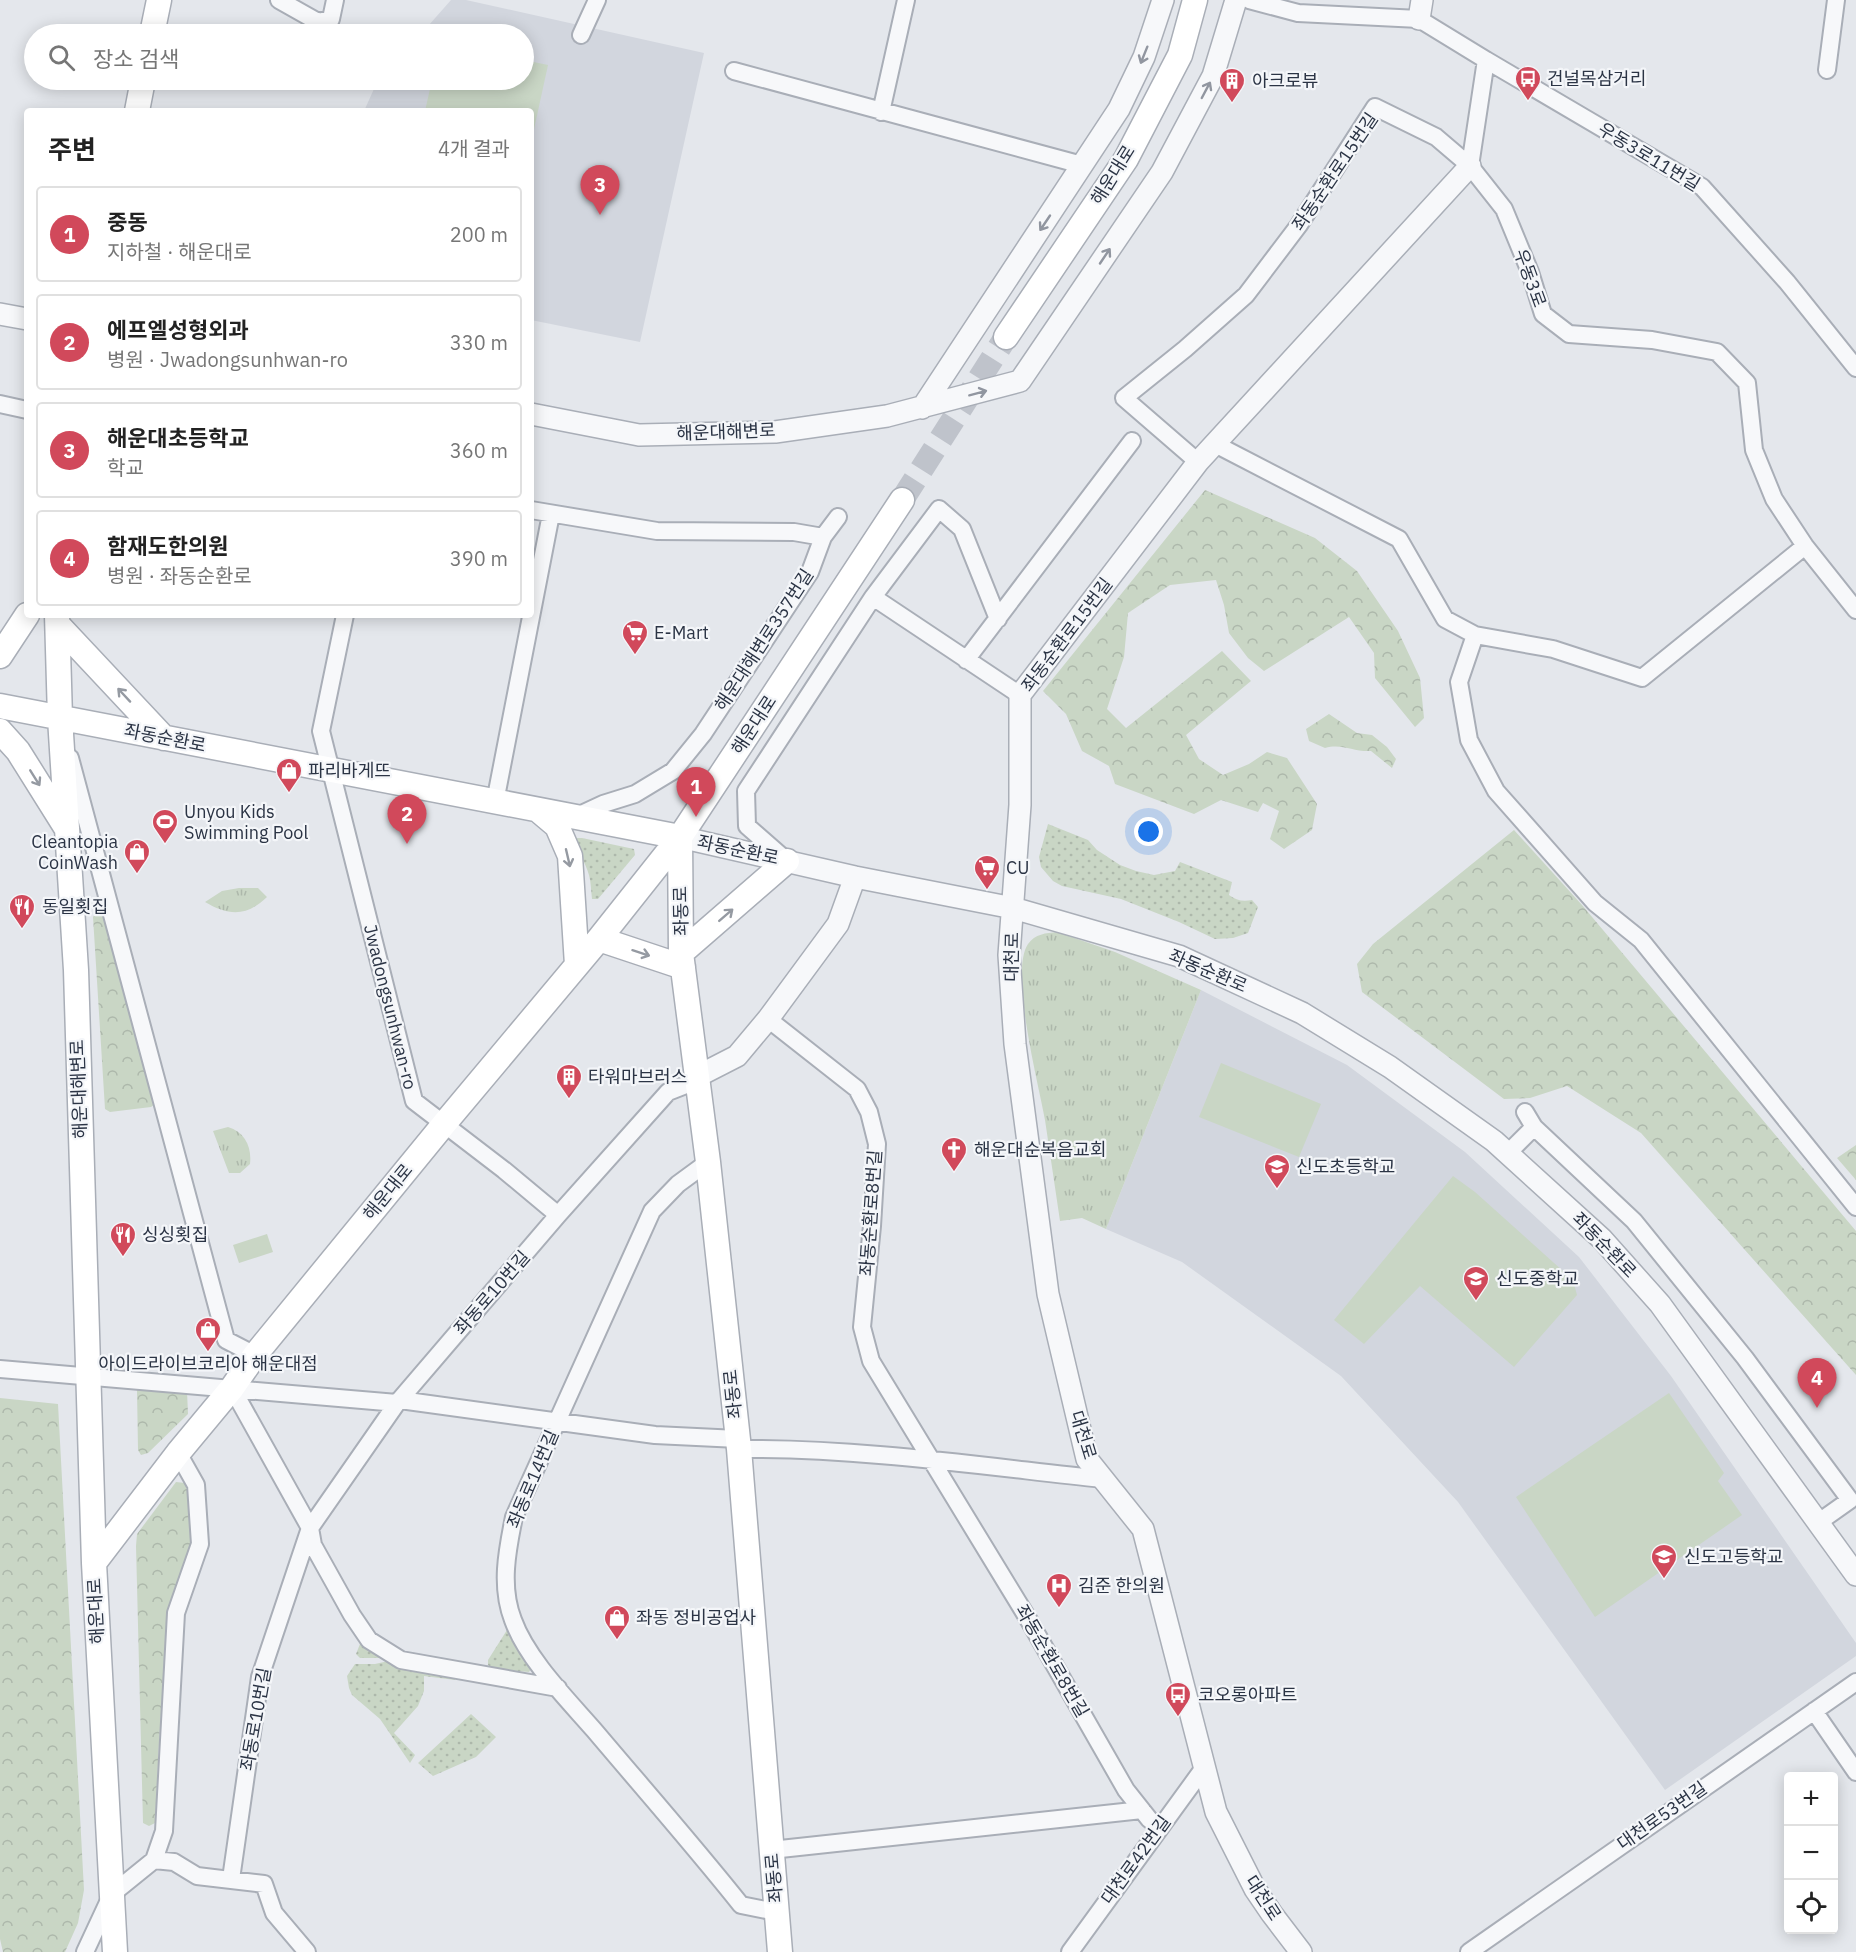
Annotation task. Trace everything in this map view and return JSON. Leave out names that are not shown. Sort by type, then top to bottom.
[{"type":"main road","points":[[154,24],[159,0]]},
{"type":"main road","name":"해운대로","points":[[1006,337],[1126,159],[1180,55],[1195,0]]},
{"type":"main road","points":[[138,108],[141,90]]},
{"type":"main road","name":"해운대로","points":[[115,1952],[94,1563],[178,1453],[232,1388],[255,1354],[599,939],[680,837],[902,500]]},
{"type":"main road","points":[[0,656],[25,618]]},
{"type":"main road","points":[[57,620],[164,738]]},
{"type":"main road","name":"해운대해변로","points":[[57,620],[60,718],[76,970],[94,1563]]},
{"type":"main road","name":"좌동순환로","points":[[0,706],[680,837]]},
{"type":"main road","points":[[0,731],[18,751],[67,828]]},
{"type":"main road","points":[[538,810],[556,826],[570,856],[576,966]]},
{"type":"main road","name":"좌동로","points":[[680,837],[682,960],[708,1162],[738,1444],[780,1952]]},
{"type":"main road","points":[[599,939],[682,960],[787,861]]},
{"type":"street","points":[[279,0],[318,22],[331,19],[335,0]]},
{"type":"street","points":[[581,35],[597,0]]},
{"type":"street","points":[[882,112],[906,0]]},
{"type":"street","points":[[922,408],[1119,109],[1144,57],[1163,0]]},
{"type":"street","name":"해운대해변로","points":[[534,415],[639,435],[775,432],[887,416],[1020,381],[1162,172],[1213,76],[1236,0]]},
{"type":"street","points":[[1249,0],[1298,13],[1421,9],[1486,60],[1470,166]]},
{"type":"street","points":[[1827,70],[1836,0]]},
{"type":"street","name":"우동3로11번길","points":[[1486,60],[1702,187],[1786,282],[1856,368]]},
{"type":"street","points":[[734,72],[1082,165]]},
{"type":"street","name":"좌동순환로15번길","points":[[1013,908],[1020,805],[1020,695],[1198,462],[1470,166],[1436,136],[1375,107],[1299,225],[1245,295],[1185,349],[1124,398],[1198,462]]},
{"type":"street","name":"우동3로","points":[[1470,166],[1504,209],[1530,272],[1543,314],[1569,334],[1652,340],[1717,352],[1747,383],[1754,450],[1774,499],[1805,546],[1856,609]]},
{"type":"street","points":[[0,314],[24,318]]},
{"type":"street","points":[[0,405],[24,409]]},
{"type":"street","points":[[966,660],[1132,441]]},
{"type":"street","points":[[1215,444],[1399,539],[1445,619],[1475,635],[1553,649],[1642,678],[1805,546]]},
{"type":"street","points":[[787,861],[747,826],[746,791],[873,597],[939,508],[962,529],[998,619]]},
{"type":"street","points":[[534,511],[657,531],[794,532],[824,537]]},
{"type":"street","points":[[534,601],[551,514]]},
{"type":"street","name":"해운대해변로357번길","points":[[575,817],[603,804],[635,795],[673,771],[704,734],[810,572],[824,537],[838,517]]},
{"type":"street","points":[[873,597],[1020,695]]},
{"type":"street","points":[[330,770],[321,731],[344,618]]},
{"type":"street","points":[[495,802],[531,618]]},
{"type":"street","points":[[1475,635],[1460,682],[1468,740],[1496,791],[1595,903],[1641,940],[1856,1207]]},
{"type":"street","points":[[60,718],[226,1340],[255,1354]]},
{"type":"street","name":"Jwadongsunhwan-ro","points":[[330,770],[414,1101],[558,1215]]},
{"type":"street","name":"좌동순환로","points":[[680,837],[855,877],[1013,908],[1179,956],[1302,1013],[1390,1067],[1494,1141],[1602,1239],[1660,1304],[1856,1575]]},
{"type":"street","points":[[696,1079],[736,1056],[768,1019],[838,924],[855,877]]},
{"type":"street","name":"대천로","points":[[1013,908],[1009,955],[1015,1044],[1048,1294],[1087,1459],[1143,1529],[1182,1676],[1203,1769],[1216,1812],[1255,1889],[1301,1952]]},
{"type":"street","name":"좌동순환로8번길","points":[[768,1019],[857,1089],[869,1112],[877,1144],[862,1327],[871,1361],[1015,1598],[1126,1790],[1160,1828]]},
{"type":"street","name":"좌동로10번길","points":[[231,1880],[260,1677],[310,1528],[398,1402],[558,1215],[668,1092],[696,1079]]},
{"type":"street","points":[[1525,1112],[1534,1127],[1634,1221],[1745,1358],[1850,1500],[1819,1522]]},
{"type":"street","points":[[1508,1153],[1534,1127]]},
{"type":"street","name":"좌동로14번길","points":[[708,1162],[678,1184],[652,1210],[514,1517],[506,1554],[506,1590],[513,1620],[533,1657],[558,1688],[741,1905],[776,1912]]},
{"type":"street","points":[[0,1370],[398,1402],[654,1435],[894,1456],[1102,1479]]},
{"type":"street","points":[[232,1388],[310,1528],[313,1545],[352,1615],[369,1640],[401,1660],[558,1688]]},
{"type":"street","points":[[85,1952],[112,1894],[154,1860],[164,1831],[176,1613],[200,1544],[196,1485],[178,1453]]},
{"type":"street","name":"대천로53번길","points":[[1468,1952],[1856,1682]]},
{"type":"street","points":[[1814,1711],[1856,1772]]},
{"type":"street","name":"대천로42번길","points":[[1070,1952],[1203,1769]]},
{"type":"street","points":[[771,1850],[1142,1810]]},
{"type":"street","points":[[154,1860],[174,1862],[197,1876],[264,1884],[274,1913],[307,1952]]},
{"type":"shaded area","points":[[451,0],[466,0],[704,53],[640,342],[534,321],[534,108],[365,108],[373,90],[534,90],[534,24],[430,24]]},
{"type":"shaded area","points":[[1201,990],[1347,1065],[1465,1152],[1579,1257],[1671,1376],[1856,1643],[1856,1656],[1665,1790],[1458,1502],[1341,1376],[1182,1262],[1106,1229]]},
{"type":"green space","points":[[534,62],[548,65],[534,129],[534,108],[426,108],[430,90],[534,90]]},
{"type":"green space","points":[[1205,490],[1315,538],[1357,571],[1398,631],[1420,678],[1424,718],[1415,727],[1375,678],[1374,653],[1349,617],[1264,671],[1248,658],[1229,633],[1224,605],[1216,580],[1170,585],[1128,613],[1124,657],[1107,709],[1126,728],[1222,651],[1251,681],[1186,735],[1199,759],[1223,775],[1249,764],[1267,752],[1287,758],[1317,804],[1312,830],[1284,849],[1270,839],[1279,811],[1263,803],[1258,812],[1221,800],[1194,814],[1115,784],[1109,766],[1082,751],[1066,714],[1043,691]]},
{"type":"green space","points":[[1329,714],[1357,733],[1372,735],[1387,747],[1396,759],[1392,768],[1371,751],[1337,746],[1325,748],[1309,741],[1306,729]]},
{"type":"green space","points":[[1048,824],[1088,840],[1097,850],[1120,865],[1136,871],[1154,875],[1175,871],[1180,862],[1232,882],[1229,895],[1239,900],[1252,900],[1258,907],[1248,933],[1233,938],[1215,939],[1121,899],[1062,886],[1053,881],[1041,867],[1039,857]]},
{"type":"green space","points":[[1514,830],[1582,905],[1856,1231],[1856,1375],[1641,1133],[1567,1086],[1530,1098],[1504,1099],[1362,992],[1357,964],[1373,944]]},
{"type":"green space","points":[[575,838],[634,849],[635,855],[598,899],[592,899],[589,875]]},
{"type":"green space","points":[[258,888],[267,897],[252,908],[237,912],[222,910],[205,902],[222,891]]},
{"type":"green space","points":[[102,909],[155,1104],[151,1107],[110,1112],[105,1109],[93,917],[97,910]]},
{"type":"green space","points":[[1057,932],[1115,952],[1201,990],[1106,1229],[1082,1218],[1060,1221],[1045,1120],[1027,1029],[1023,1003],[1023,958],[1028,944],[1034,938]]},
{"type":"green space","points":[[1221,1063],[1321,1104],[1299,1157],[1199,1117]]},
{"type":"green space","points":[[228,1127],[243,1136],[250,1152],[250,1164],[240,1173],[229,1173],[213,1131]]},
{"type":"green space","points":[[1856,1145],[1856,1180],[1837,1158]]},
{"type":"green space","points":[[1453,1176],[1475,1192],[1573,1280],[1577,1295],[1514,1367],[1420,1286],[1364,1344],[1334,1320]]},
{"type":"green space","points":[[267,1234],[273,1252],[239,1263],[233,1245]]},
{"type":"green space","points":[[143,1385],[187,1391],[188,1414],[148,1453],[141,1455],[138,1450],[137,1390]]},
{"type":"green space","points":[[1669,1393],[1724,1473],[1718,1481],[1742,1515],[1595,1617],[1516,1497]]},
{"type":"green space","points":[[0,1398],[58,1404],[84,1890],[78,1923],[65,1952],[3,1952],[0,1939]]},
{"type":"green space","points":[[176,1482],[185,1483],[190,1499],[193,1542],[168,1611],[155,1823],[149,1826],[143,1823],[136,1546],[137,1534]]},
{"type":"green space","points":[[507,1630],[512,1632],[531,1668],[529,1672],[492,1669],[488,1665],[488,1660]]},
{"type":"green space","points":[[362,1639],[387,1658],[360,1658],[356,1654]]},
{"type":"green space","points":[[393,1660],[456,1675],[455,1680],[424,1676],[424,1691],[418,1706],[394,1733],[415,1755],[410,1763],[380,1719],[352,1695],[347,1676],[355,1664],[375,1664]]},
{"type":"green space","points":[[471,1714],[496,1737],[476,1757],[433,1776],[418,1763]]},
{"type":"tunnel","points":[[902,500],[1006,337]]},
{"type":"place","name":"건널목삼거리","points":[[1528,102]]},
{"type":"place","name":"아크로뷰","points":[[1232,104]]},
{"type":"place","name":"해운대초등학교","points":[[600,215]]},
{"type":"place","name":"E-Mart","points":[[635,656]]},
{"type":"place","name":"파리바게뜨","points":[[289,794]]},
{"type":"place","name":"중동","points":[[696,817]]},
{"type":"place","name":"에프엘성형외과","points":[[407,844]]},
{"type":"place","name":"Unyou Kids Swimming Pool","points":[[165,845]]},
{"type":"place","name":"Cleantopia CoinWash","points":[[137,875]]},
{"type":"place","name":"CU","points":[[987,891]]},
{"type":"place","name":"동일횟집","points":[[22,930]]},
{"type":"place","name":"타워마브러스","points":[[569,1100]]},
{"type":"place","name":"해운대순복음교회","points":[[954,1173]]},
{"type":"place","name":"신도초등학교","points":[[1277,1190]]},
{"type":"place","name":"싱싱횟집","points":[[123,1258]]},
{"type":"place","name":"신도중학교","points":[[1476,1302]]},
{"type":"place","name":"아이드라이브코리아 해운대점","points":[[208,1353]]},
{"type":"place","name":"함재도한의원","points":[[1817,1408]]},
{"type":"place","name":"신도고등학교","points":[[1664,1580]]},
{"type":"place","name":"김준 한의원","points":[[1059,1609]]},
{"type":"place","name":"좌동 정비공업사","points":[[617,1641]]},
{"type":"place","name":"코오롱아파트","points":[[1178,1718]]}]
